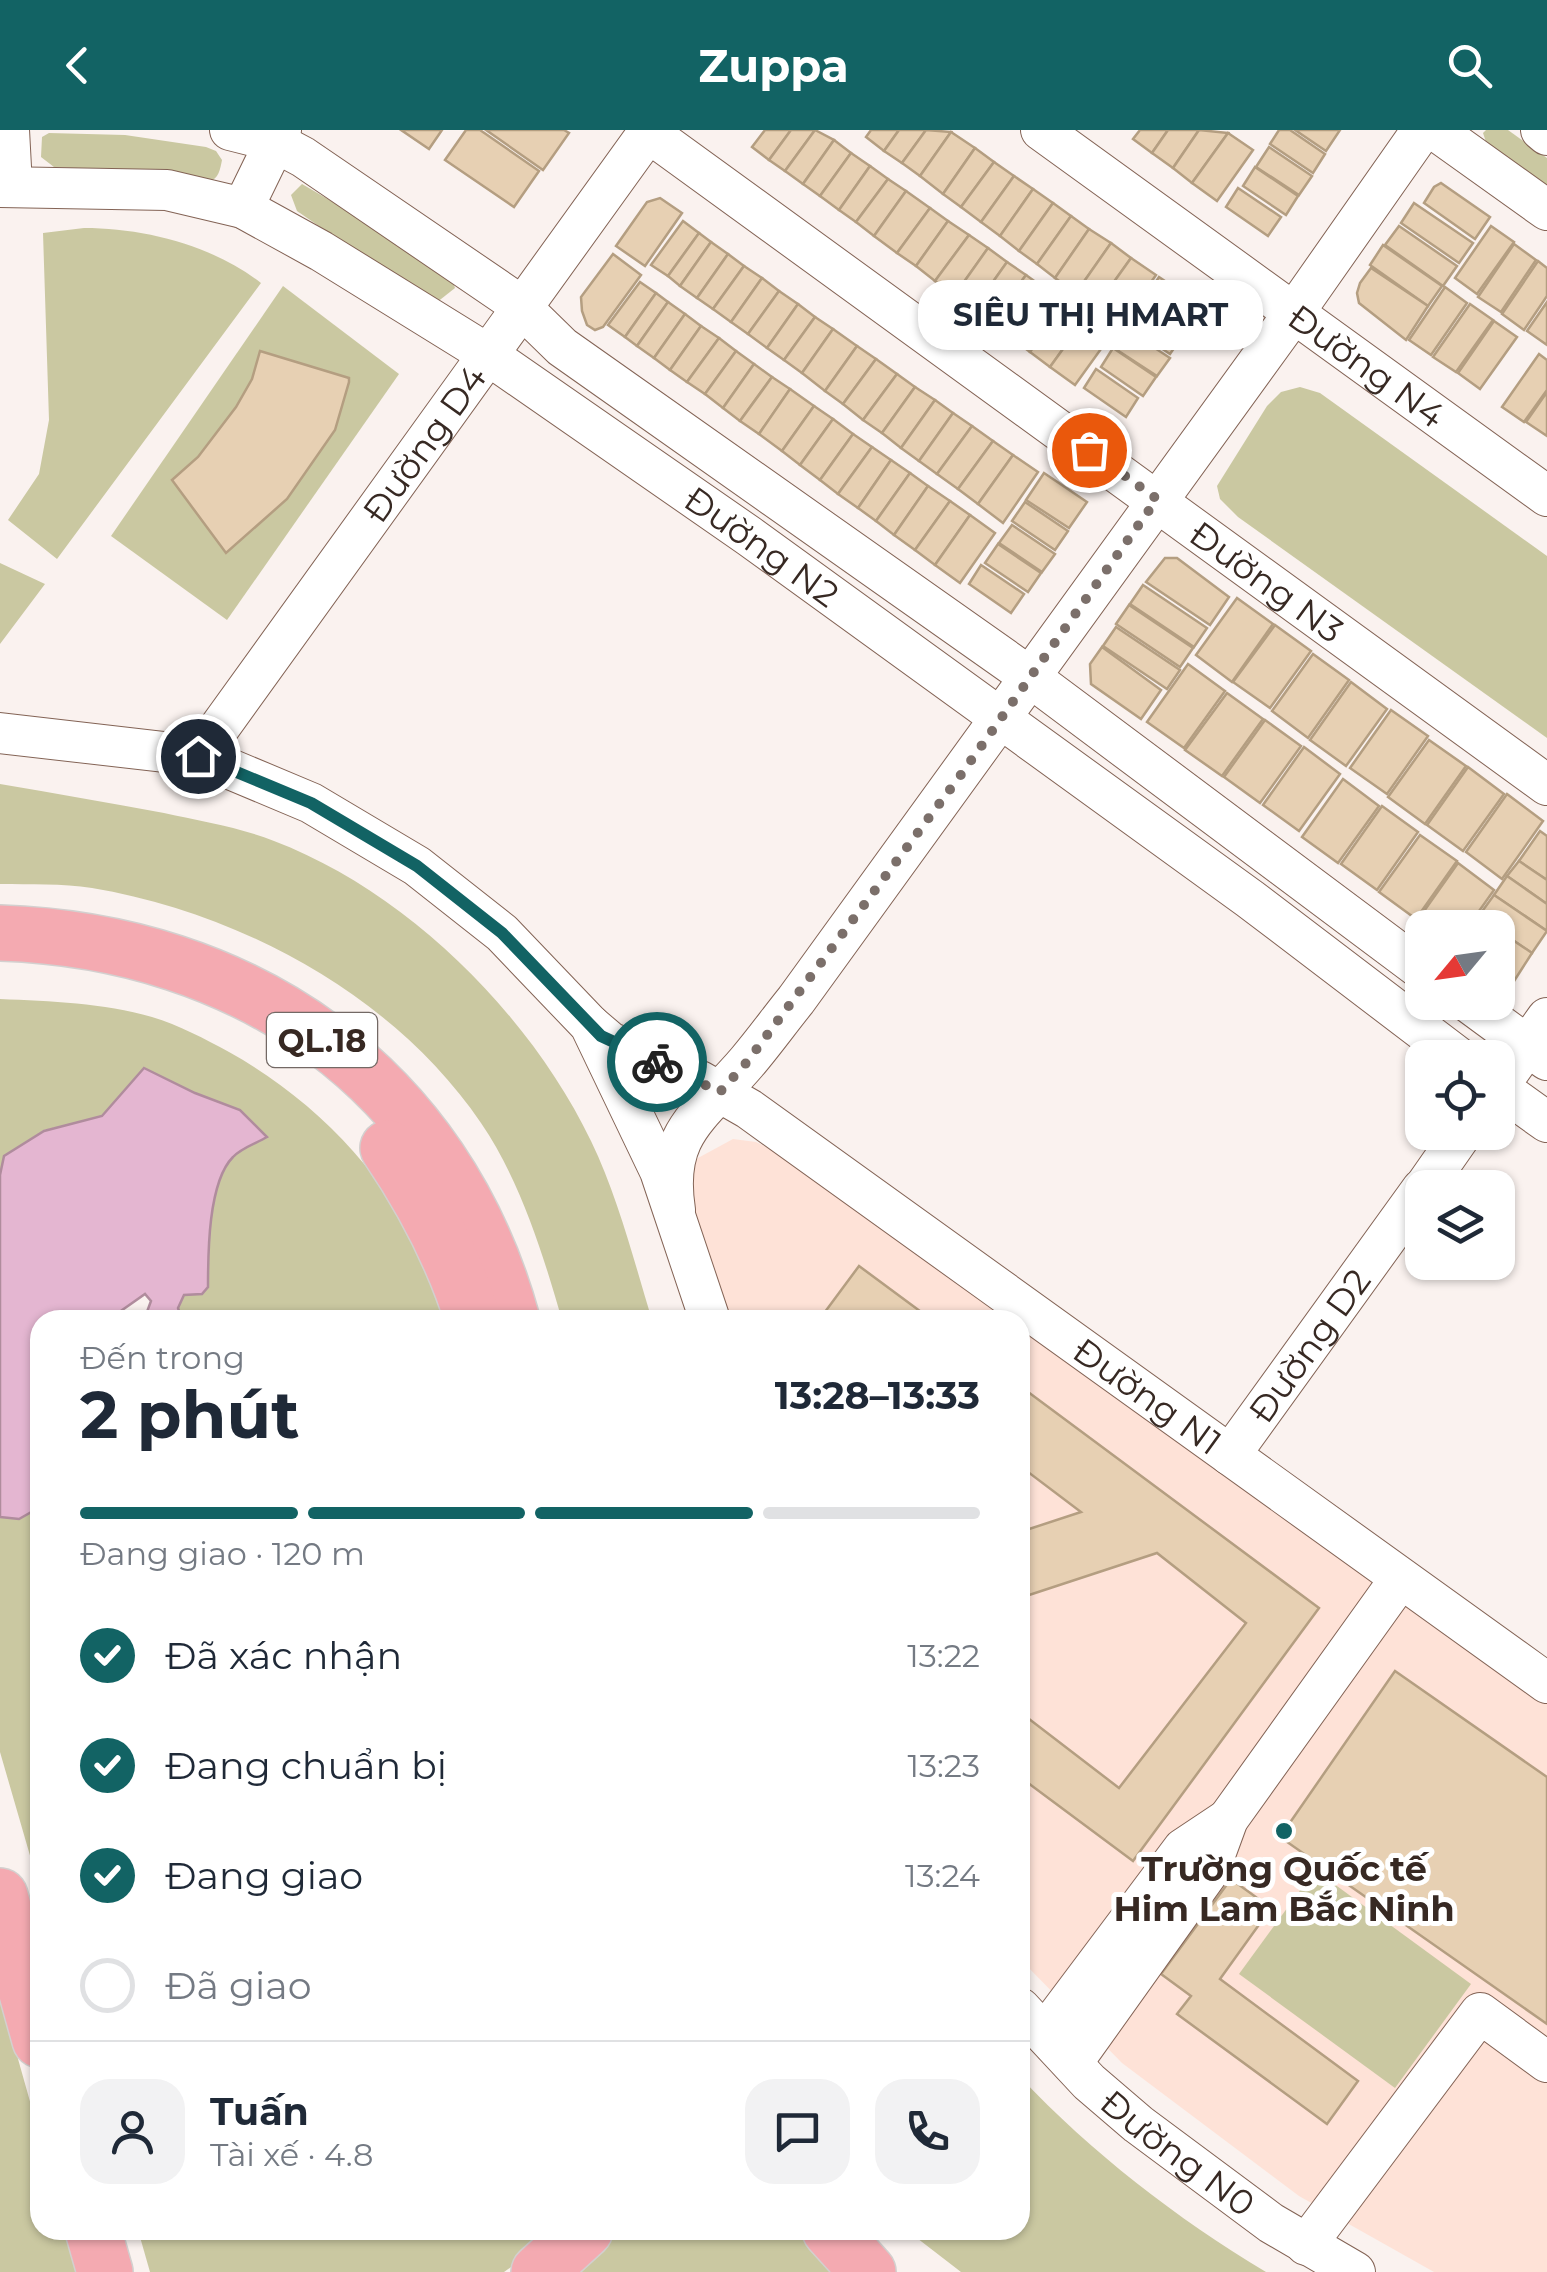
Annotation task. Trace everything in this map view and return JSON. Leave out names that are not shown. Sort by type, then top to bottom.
[{"type":"highway","name":"QL.18","points":[[0,933],[76,940],[168,958],[258,996],[313,1032],[398,1104],[441,1162],[481,1231],[509,1310]]},
{"type":"highway","points":[[0,972],[86,976],[124,982],[186,1001],[237,1023],[314,1073],[338,1092],[408,1177],[447,1253],[468,1310]]},
{"type":"highway","points":[[2,1902],[30,2004]]},
{"type":"highway","points":[[96,2240],[105,2272]]},
{"type":"highway","points":[[538,2272],[574,2240]]},
{"type":"highway","points":[[839,2240],[868,2272]]},
{"type":"street","points":[[6,186],[8,130]]},
{"type":"street","name":"Đường N2","points":[[230,130],[277,136],[523,308],[562,347],[1030,678],[1405,958]]},
{"type":"street","name":"Đường N4","points":[[1041,130],[1547,496]]},
{"type":"street","points":[[675,1210],[671,1179],[677,1149],[690,1124],[796,1000],[1422,130]]},
{"type":"street","points":[[1434,130],[1547,210]]},
{"type":"street","points":[[1541,130],[1547,134]]},
{"type":"street","name":"Đường D4","points":[[198,756],[649,131]]},
{"type":"street","name":"Đường N3","points":[[649,131],[1547,786]]},
{"type":"street","points":[[243,208],[277,136]]},
{"type":"street","name":"Đường N2","points":[[6,186],[167,190],[243,208],[321,251],[488,356],[749,536],[1250,899],[1435,1040]]},
{"type":"street","points":[[749,536],[776,500]]},
{"type":"street","points":[[0,734],[198,756],[311,803],[417,866],[502,933],[590,1025],[630,1104],[675,1210],[707,1310]]},
{"type":"street","points":[[1250,899],[1274,862]]},
{"type":"street","points":[[1502,1020],[1541,1041],[1515,1069]]},
{"type":"street","name":"Đường N1","points":[[590,1025],[610,1042],[720,1092],[1026,1310]]},
{"type":"street","points":[[1515,1099],[1547,1122]]},
{"type":"street","name":"Đường D2","points":[[1230,1455],[1405,1213]]},
{"type":"street","name":"Đường N1","points":[[1030,1313],[1547,1683]]},
{"type":"street","points":[[1072,2063],[1208,1871],[1228,1819],[1400,1579]]},
{"type":"street","points":[[1032,2021],[1183,1848],[1228,1819]]},
{"type":"street","points":[[1306,2245],[1480,2012],[1547,2062]]},
{"type":"street","name":"Đường N0","points":[[1032,2021],[1138,2124],[1271,2223],[1355,2272]]},
{"type":"shaded area","points":[[1486,130],[1508,130],[1547,158],[1547,187],[1486,142]]},
{"type":"shaded area","points":[[49,133],[125,135],[206,147],[216,151],[222,160],[217,176],[209,182],[191,175],[54,167],[41,157],[42,137]]},
{"type":"shaded area","points":[[302,184],[403,243],[453,282],[455,288],[436,303],[423,298],[297,211],[291,195]]},
{"type":"shaded area","points":[[84,228],[130,231],[177,241],[221,258],[261,283],[57,559],[8,520],[39,474],[49,420],[43,233]]},
{"type":"shaded area","points":[[283,286],[399,374],[227,620],[111,536]]},
{"type":"shaded area","points":[[1300,387],[1320,393],[1547,556],[1547,738],[1238,517],[1220,499],[1217,486],[1267,406],[1281,392]]},
{"type":"shaded area","points":[[0,563],[45,584],[0,644]]},
{"type":"shaded area","points":[[0,784],[164,813],[261,836],[323,863],[371,891],[416,924],[499,1003],[565,1094],[609,1184],[649,1310],[559,1310],[519,1193],[481,1123],[446,1077],[405,1036],[359,999],[310,967],[204,917],[92,888],[0,884]]},
{"type":"shaded area","points":[[0,999],[96,1006],[152,1017],[182,1028],[260,1071],[344,1141],[390,1198],[408,1229],[441,1310],[179,1310],[184,1295],[202,1294],[208,1287],[211,1219],[225,1168],[236,1154],[267,1137],[240,1110],[144,1068],[102,1117],[44,1130],[4,1156],[0,1175]]},
{"type":"shaded area","points":[[144,1068],[240,1110],[267,1137],[236,1154],[225,1168],[214,1200],[208,1287],[202,1294],[184,1295],[179,1310],[148,1310],[151,1301],[145,1294],[122,1310],[30,1310],[30,1513],[19,1519],[0,1517],[0,1175],[4,1156],[44,1131],[102,1116]]},
{"type":"shaded area","points":[[733,1139],[756,1142],[785,1156],[1000,1310],[723,1310],[684,1193],[685,1175],[698,1158]]},
{"type":"shaded area","name":"Trường Quốc tế Him Lam Bắc Ninh","points":[[1030,1331],[1547,1702],[1547,2272],[1434,2272],[1299,2196],[1122,2063],[1030,1969]]},
{"type":"shaded area","points":[[30,1513],[30,1856],[0,1752],[0,1517],[19,1519]]},
{"type":"shaded area","points":[[1315,1870],[1471,1984],[1395,2088],[1239,1974]]},
{"type":"shaded area","points":[[0,1995],[30,2102],[30,2240],[69,2240],[78,2272],[0,2272]]},
{"type":"shaded area","points":[[1030,2087],[1136,2183],[1266,2272],[961,2272],[919,2240],[1030,2240]]},
{"type":"shaded area","points":[[141,2240],[541,2240],[504,2272],[150,2272]]},
{"type":"shaded area","points":[[593,2240],[817,2240],[843,2272],[563,2272]]},
{"type":"building","points":[[401,130],[442,130],[429,149]]},
{"type":"building","points":[[466,130],[480,130],[539,171],[514,207],[445,160]]},
{"type":"building","points":[[486,130],[564,130],[569,133],[543,170]]},
{"type":"building","points":[[765,130],[791,130],[769,160],[752,147]]},
{"type":"building","points":[[791,130],[815,130],[785,171],[769,160]]},
{"type":"building","points":[[815,130],[834,140],[803,184],[785,171]]},
{"type":"building","points":[[871,130],[899,130],[884,151],[866,137]]},
{"type":"building","points":[[899,130],[926,130],[902,163],[884,151]]},
{"type":"building","points":[[926,130],[951,132],[920,176],[902,163]]},
{"type":"building","points":[[1140,130],[1168,130],[1152,153],[1133,139]]},
{"type":"building","points":[[1168,130],[1199,130],[1173,168],[1152,153]]},
{"type":"building","points":[[1199,130],[1228,133],[1192,183],[1173,168]]},
{"type":"building","points":[[1279,130],[1290,130],[1325,154],[1313,173],[1270,144]]},
{"type":"building","points":[[1295,130],[1340,130],[1326,151]]},
{"type":"building","points":[[951,132],[975,148],[943,194],[920,176]]},
{"type":"building","points":[[1228,133],[1253,150],[1217,201],[1192,183]]},
{"type":"building","points":[[834,140],[851,153],[820,196],[803,184]]},
{"type":"building","points":[[1269,147],[1312,176],[1299,195],[1256,167]]},
{"type":"building","points":[[975,148],[994,162],[961,207],[943,194]]},
{"type":"building","points":[[851,153],[870,166],[839,210],[820,196]]},
{"type":"building","points":[[994,162],[1014,176],[981,222],[961,207]]},
{"type":"building","points":[[870,166],[888,179],[856,222],[839,210]]},
{"type":"building","points":[[1255,167],[1298,196],[1286,215],[1243,186]]},
{"type":"building","points":[[1014,176],[1033,189],[1000,236],[981,222]]},
{"type":"building","points":[[888,179],[906,191],[874,236],[856,222]]},
{"type":"building","points":[[1441,183],[1490,217],[1475,239],[1424,203]]},
{"type":"building","points":[[1238,188],[1281,217],[1268,236],[1226,207]]},
{"type":"building","points":[[1033,189],[1053,203],[1019,251],[1000,236]]},
{"type":"building","points":[[906,191],[930,208],[897,253],[874,236]]},
{"type":"building","points":[[660,198],[682,213],[645,266],[616,246],[647,202]]},
{"type":"building","points":[[1053,203],[1071,216],[1037,264],[1019,251]]},
{"type":"building","points":[[1414,203],[1473,243],[1459,263],[1401,223]]},
{"type":"building","points":[[930,208],[948,221],[916,266],[897,253]]},
{"type":"building","points":[[1071,216],[1089,229],[1055,278],[1037,264]]},
{"type":"building","points":[[683,221],[699,233],[668,276],[651,265]]},
{"type":"building","points":[[948,221],[969,235],[935,281],[916,266]]},
{"type":"building","points":[[1399,226],[1457,266],[1443,286],[1385,245]]},
{"type":"building","points":[[1491,226],[1514,242],[1477,294],[1455,278]]},
{"type":"building","points":[[1089,229],[1111,243],[1076,293],[1055,278]]},
{"type":"building","points":[[699,233],[711,242],[680,286],[668,276]]},
{"type":"building","points":[[969,235],[988,248],[954,296],[935,281]]},
{"type":"building","points":[[711,242],[728,254],[697,298],[680,286]]},
{"type":"building","points":[[1111,243],[1131,258],[1096,307],[1076,293]]},
{"type":"building","points":[[1514,244],[1536,260],[1501,312],[1478,297]]},
{"type":"building","points":[[1383,245],[1442,286],[1428,306],[1370,265]]},
{"type":"building","points":[[988,248],[1007,262],[973,310],[954,296]]},
{"type":"building","points":[[613,254],[641,275],[603,327],[595,330],[587,325],[581,297]]},
{"type":"building","points":[[728,254],[744,266],[713,309],[697,298]]},
{"type":"building","points":[[1131,258],[1156,275],[1121,325],[1096,307]]},
{"type":"building","points":[[1538,261],[1547,268],[1547,296],[1524,330],[1502,314]]},
{"type":"building","points":[[1007,262],[1026,275],[991,323],[973,310]]},
{"type":"building","points":[[744,266],[762,278],[731,322],[713,309]]},
{"type":"building","points":[[1371,268],[1428,306],[1406,340],[1359,303],[1360,283]]},
{"type":"building","points":[[1026,275],[1044,288],[1010,337],[991,323]]},
{"type":"building","points":[[1159,277],[1202,306],[1184,333],[1141,304]]},
{"type":"building","points":[[762,278],[779,291],[748,334],[731,322]]},
{"type":"building","points":[[640,282],[656,293],[625,337],[608,325]]},
{"type":"building","points":[[1445,287],[1467,303],[1431,355],[1409,340]]},
{"type":"building","points":[[1044,288],[1065,302],[1030,352],[1010,337]]},
{"type":"building","points":[[779,291],[798,304],[767,348],[748,334]]},
{"type":"building","points":[[656,293],[668,302],[637,346],[625,337]]},
{"type":"building","points":[[668,302],[685,314],[654,358],[637,346]]},
{"type":"building","points":[[1065,302],[1086,317],[1050,367],[1030,352]]},
{"type":"building","points":[[1547,302],[1547,345],[1527,331]]},
{"type":"building","points":[[798,304],[815,317],[784,360],[767,348]]},
{"type":"building","points":[[1470,304],[1493,320],[1456,372],[1433,357]]},
{"type":"building","points":[[1140,306],[1183,335],[1170,354],[1127,325]]},
{"type":"building","points":[[685,314],[701,326],[670,370],[654,358]]},
{"type":"building","points":[[815,317],[833,329],[802,373],[784,360]]},
{"type":"building","points":[[1086,317],[1111,335],[1075,385],[1050,367]]},
{"type":"building","points":[[1494,321],[1517,337],[1480,389],[1458,373]]},
{"type":"building","points":[[701,326],[719,338],[687,382],[670,370]]},
{"type":"building","points":[[833,329],[857,346],[825,391],[802,373]]},
{"type":"building","points":[[1126,329],[1170,358],[1157,376],[1114,348]]},
{"type":"building","points":[[719,338],[736,351],[705,394],[687,382]]},
{"type":"building","points":[[857,346],[876,359],[843,404],[825,391]]},
{"type":"building","points":[[1113,348],[1156,377],[1143,396],[1101,367]]},
{"type":"building","points":[[260,351],[349,378],[349,382],[335,430],[287,499],[226,553],[172,480],[198,457],[236,407],[252,379]]},
{"type":"building","points":[[736,351],[754,364],[723,408],[705,394]]},
{"type":"building","points":[[1539,354],[1547,360],[1547,390],[1524,422],[1502,407]]},
{"type":"building","points":[[876,359],[897,374],[863,420],[843,404]]},
{"type":"building","points":[[754,364],[772,377],[740,421],[723,408]]},
{"type":"building","points":[[1096,369],[1138,398],[1126,417],[1084,388]]},
{"type":"building","points":[[897,374],[915,387],[882,433],[863,420]]},
{"type":"building","points":[[772,377],[790,389],[759,434],[740,421]]},
{"type":"building","points":[[915,387],[935,400],[901,448],[882,433]]},
{"type":"building","points":[[790,389],[814,406],[782,451],[759,434]]},
{"type":"building","points":[[1547,392],[1547,436],[1526,422]]},
{"type":"building","points":[[935,400],[953,413],[919,461],[901,448]]},
{"type":"building","points":[[814,406],[833,419],[800,465],[782,451]]},
{"type":"building","points":[[953,413],[972,426],[937,474],[919,461]]},
{"type":"building","points":[[833,419],[853,434],[820,480],[800,465]]},
{"type":"building","points":[[972,426],[993,441],[958,489],[937,474]]},
{"type":"building","points":[[853,434],[872,447],[838,494],[820,480]]},
{"type":"building","points":[[993,441],[1013,455],[978,504],[958,489]]},
{"type":"building","points":[[872,447],[891,460],[858,508],[838,494]]},
{"type":"building","points":[[1013,455],[1038,472],[1003,523],[978,504]]},
{"type":"building","points":[[891,460],[910,473],[876,521],[858,508]]},
{"type":"building","points":[[910,473],[928,486],[894,535],[876,521]]},
{"type":"building","points":[[1044,473],[1087,502],[1069,528],[1026,500]]},
{"type":"building","points":[[928,486],[950,501],[915,550],[894,535]]},
{"type":"building","points":[[950,501],[970,515],[935,565],[915,550]]},
{"type":"building","points":[[1025,502],[1068,531],[1055,550],[1012,521]]},
{"type":"building","points":[[970,515],[995,533],[960,583],[935,565]]},
{"type":"building","points":[[1012,525],[1055,554],[1042,572],[999,543]]},
{"type":"building","points":[[998,544],[1041,573],[1028,592],[985,563]]},
{"type":"building","points":[[1165,558],[1177,558],[1229,597],[1210,625],[1146,582]]},
{"type":"building","points":[[981,565],[1024,594],[1011,613],[969,584]]},
{"type":"building","points":[[1143,585],[1207,628],[1194,647],[1130,604]]},
{"type":"building","points":[[1237,598],[1273,624],[1232,682],[1196,655]]},
{"type":"building","points":[[1129,605],[1193,648],[1180,667],[1116,624]]},
{"type":"building","points":[[1275,625],[1311,651],[1270,708],[1233,682]]},
{"type":"building","points":[[1116,627],[1180,670],[1167,689],[1103,646]]},
{"type":"building","points":[[1102,647],[1161,690],[1141,719],[1091,684],[1090,664]]},
{"type":"building","points":[[1313,654],[1349,680],[1308,738],[1272,711]]},
{"type":"building","points":[[1188,664],[1225,691],[1184,748],[1147,722]]},
{"type":"building","points":[[1351,682],[1387,709],[1346,766],[1310,740]]},
{"type":"building","points":[[1227,693],[1263,719],[1222,776],[1185,750]]},
{"type":"building","points":[[1391,710],[1428,736],[1387,794],[1350,768]]},
{"type":"building","points":[[1265,720],[1301,746],[1260,803],[1224,777]]},
{"type":"building","points":[[1429,740],[1466,766],[1425,824],[1388,797]]},
{"type":"building","points":[[1304,747],[1340,774],[1299,831],[1263,805]]},
{"type":"building","points":[[1468,767],[1504,794],[1463,851],[1427,825]]},
{"type":"building","points":[[1343,779],[1379,806],[1338,863],[1302,837]]},
{"type":"building","points":[[1507,794],[1543,821],[1502,879],[1466,852]]},
{"type":"building","points":[[1382,806],[1418,832],[1377,890],[1341,864]]},
{"type":"building","points":[[1540,831],[1547,836],[1547,880],[1519,861]]},
{"type":"building","points":[[1420,835],[1457,861],[1422,910],[1405,911],[1379,892]]},
{"type":"building","points":[[1519,861],[1547,880],[1547,904],[1507,876]]},
{"type":"building","points":[[1458,863],[1494,890],[1480,910],[1425,910]]},
{"type":"building","points":[[1507,876],[1547,904],[1547,931],[1494,895]]},
{"type":"building","points":[[1494,895],[1547,931],[1532,953],[1515,942],[1515,910],[1483,910]]},
{"type":"building","points":[[1515,942],[1532,953],[1515,980]]},
{"type":"building","points":[[859,1266],[918,1310],[826,1310]]},
{"type":"building","points":[[1030,1393],[1319,1608],[1133,1861],[1030,1784],[1030,1720],[1119,1788],[1246,1623],[1157,1553],[1030,1595],[1030,1529],[1081,1512],[1030,1474]]},
{"type":"building","points":[[1395,1671],[1547,1777],[1547,2024],[1280,1837]]},
{"type":"building","points":[[1231,1879],[1271,1908],[1220,1979],[1358,2081],[1327,2124],[1177,2014],[1191,1996],[1161,1974]]},
{"type":"way so far","points":[[657,1062],[720,1092],[747,1062],[960,776],[1157,499],[1089,450]]},
{"type":"place","name":"SIÊU THỊ HMART","points":[[1089,450]]},
{"type":"place","name":"Trường Quốc tế Him Lam Bắc Ninh","points":[[1284,1831]]},
{"type":"route","points":[[198,756],[311,803],[417,866],[502,933],[601,1036],[657,1062]]}]
